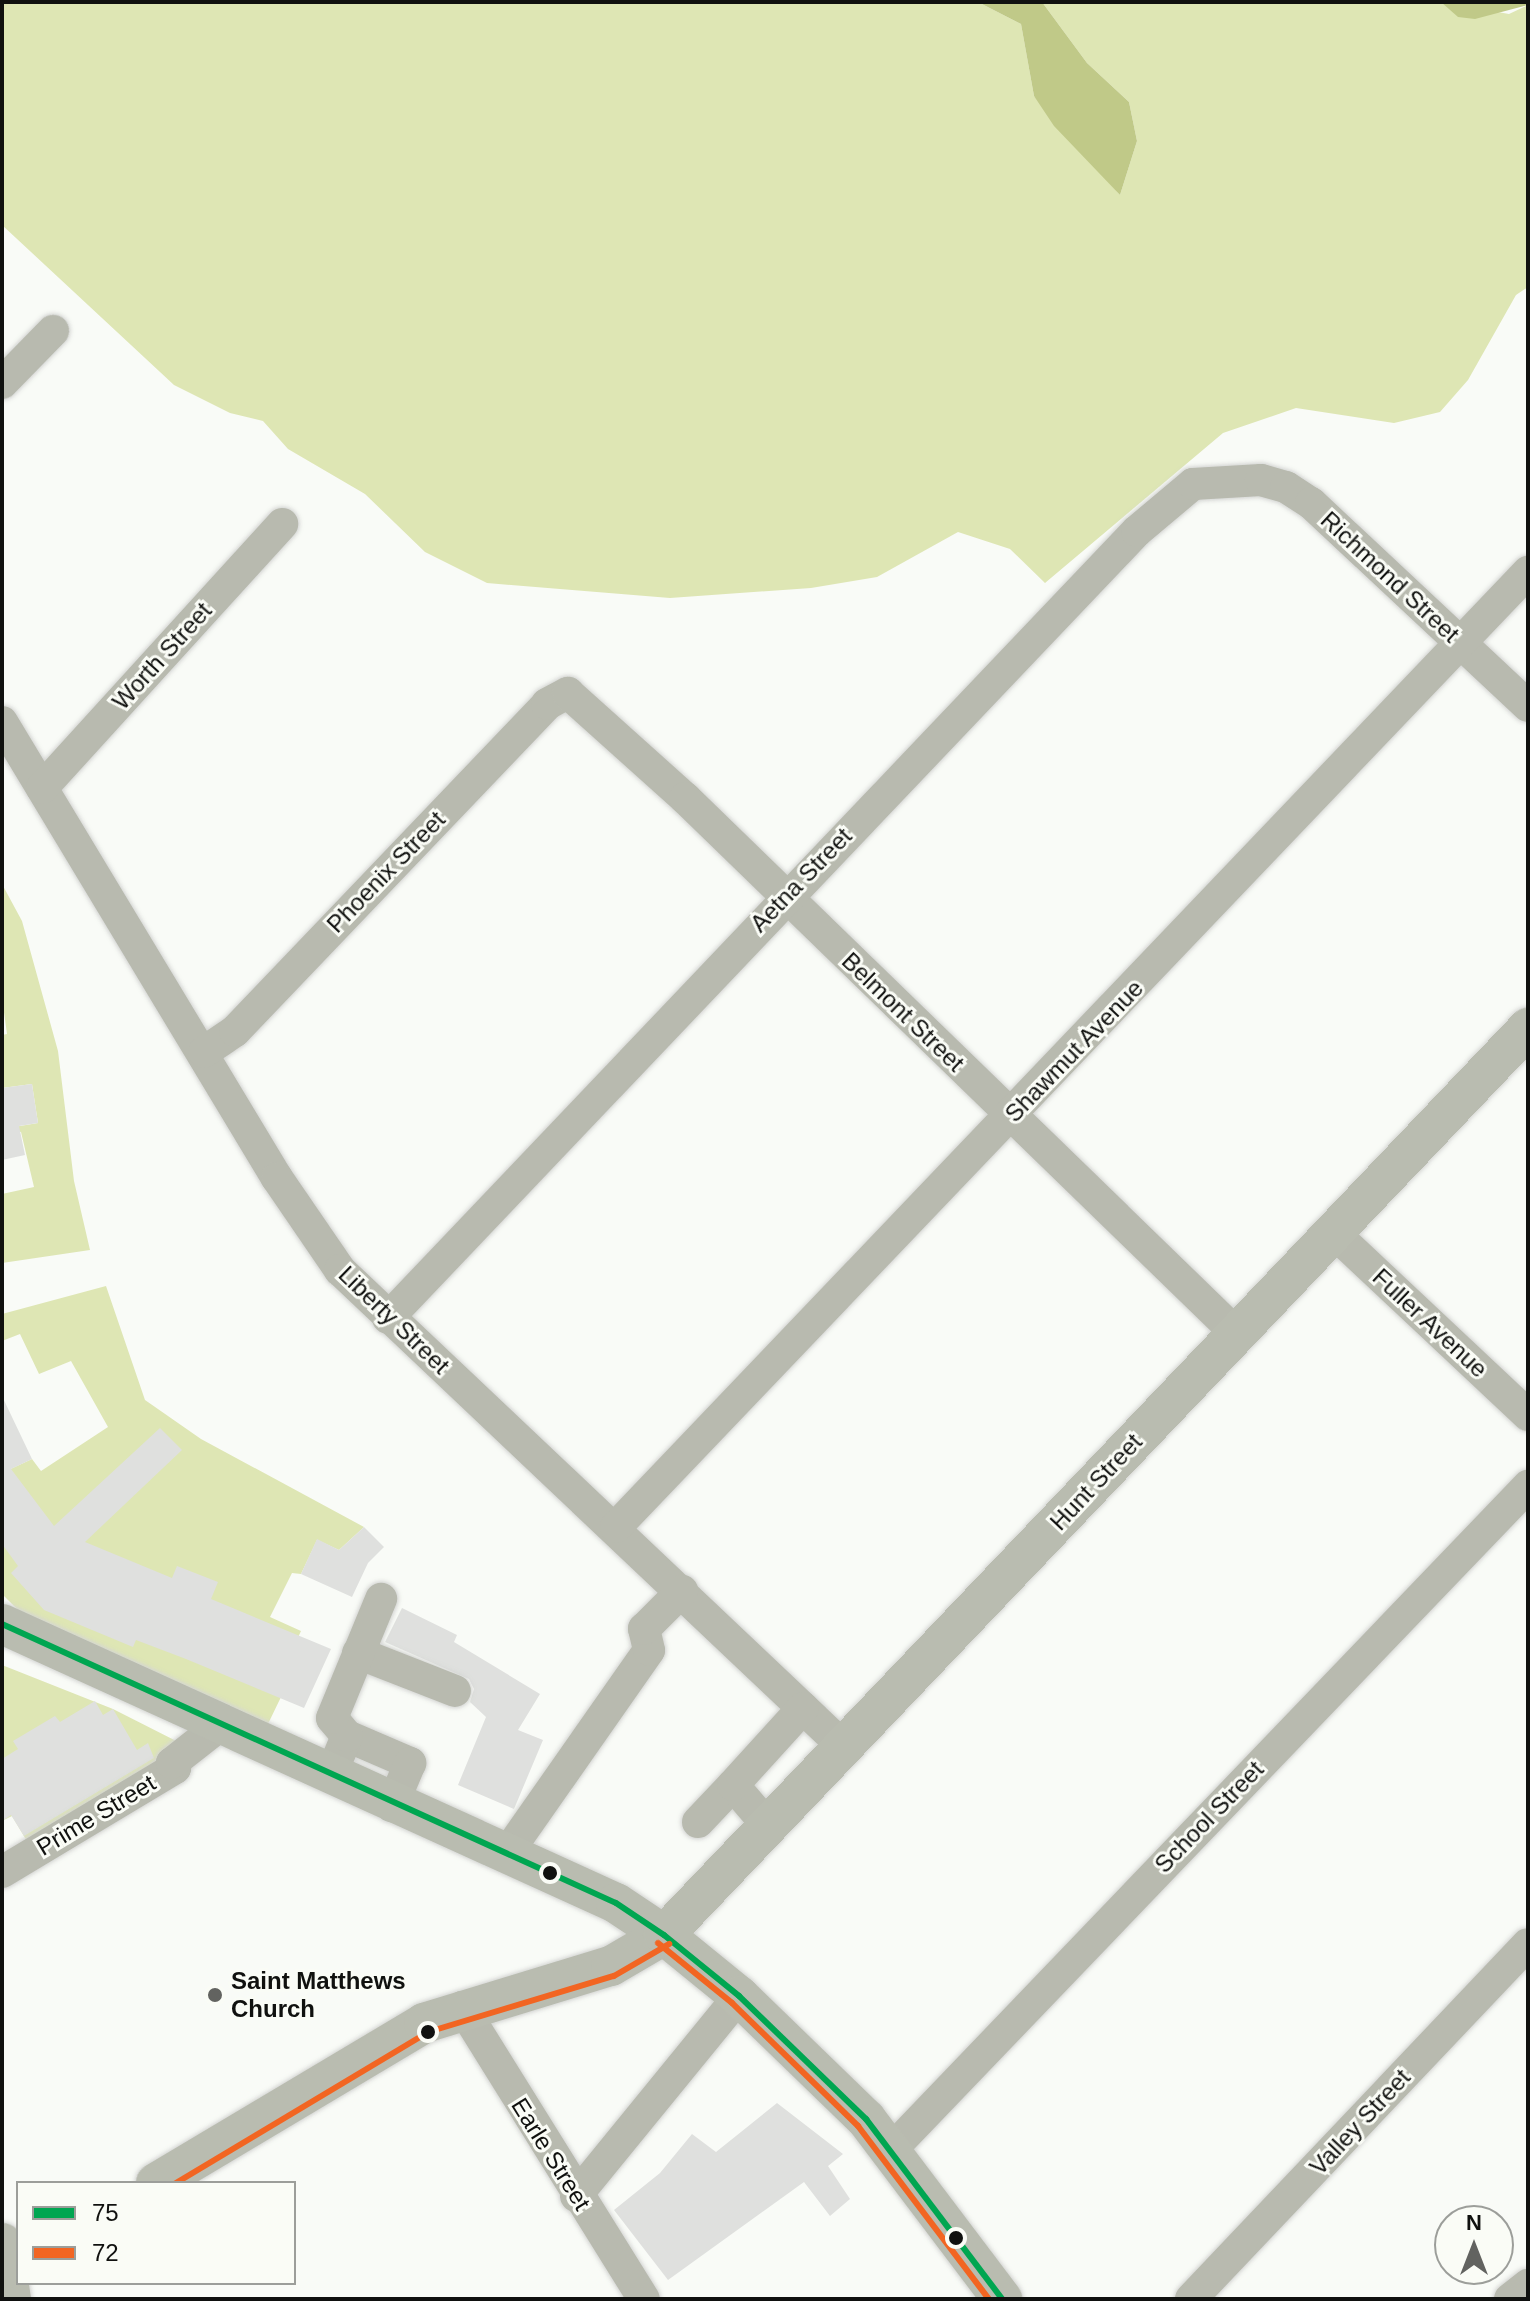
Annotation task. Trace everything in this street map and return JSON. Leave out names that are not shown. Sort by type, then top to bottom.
[{"type":"main road","name":"Hunt Street","points":[[159,2181],[424,2023],[462,2007],[611,1966],[664,1935],[1528,1028]]},
{"type":"main road","points":[[2,1624],[392,1806],[616,1903],[664,1935],[739,1996],[892,2149],[1002,2299]]},
{"type":"street","points":[[2,383],[53,331]]},
{"type":"street","name":"Richmond Street","points":[[1236,479],[1286,487],[1311,503],[1528,706]]},
{"type":"street","name":"Aetna Street","points":[[388,1318],[784,897],[1171,497],[1193,484],[1236,479]]},
{"type":"street","name":"Worth Street","points":[[42,788],[282,524]]},
{"type":"street","name":"Shawmut Avenue","points":[[616,1527],[1012,1116],[1528,572]]},
{"type":"street","name":"Belmont Street","points":[[568,693],[685,798],[1237,1334]]},
{"type":"street","name":"Phoenix Street","points":[[204,1052],[235,1031],[547,704],[568,693]]},
{"type":"street","name":"Liberty Street","points":[[2,722],[204,1052],[277,1178],[331,1257],[388,1318],[616,1527],[844,1747]]},
{"type":"street","name":"Fuller Avenue","points":[[1332,1231],[1528,1415]]},
{"type":"street","name":"School Street","points":[[892,2149],[1528,1486]]},
{"type":"street","points":[[505,1856],[592,1738],[649,1650],[644,1629],[682,1591]]},
{"type":"street","points":[[381,1599],[332,1718],[347,1736],[410,1763],[392,1806]]},
{"type":"street","points":[[358,1653],[455,1691]]},
{"type":"street","points":[[698,1822],[803,1708]]},
{"type":"street","name":"Prime Street","points":[[2,1872],[175,1768],[172,1763],[219,1726]]},
{"type":"street","points":[[330,1777],[347,1736]]},
{"type":"street","points":[[733,1785],[769,1827]]},
{"type":"street","name":"Valley Street","points":[[1191,2299],[1528,1944]]},
{"type":"street","points":[[576,2196],[739,1996]]},
{"type":"street","name":"Earle Street","points":[[462,2007],[576,2196],[644,2299]]},
{"type":"street","points":[[1510,2299],[1528,2285]]},
{"type":"shaded area","points":[[2,2],[978,2],[1021,24],[1034,96],[1120,195],[1137,141],[1129,102],[1087,63],[1042,2],[1441,2],[1509,14],[1528,5],[1528,287],[1516,295],[1468,380],[1440,412],[1394,423],[1296,408],[1223,433],[1045,583],[1010,549],[958,532],[877,577],[811,588],[670,598],[487,583],[425,552],[365,494],[288,449],[263,421],[230,413],[174,385],[2,225]]},
{"type":"shaded area","points":[[978,2],[1042,2],[1087,63],[1129,102],[1137,141],[1120,195],[1054,126],[1034,96],[1021,24]]},
{"type":"shaded area","points":[[1441,2],[1528,2],[1528,5],[1475,19],[1458,17]]},
{"type":"shaded area","points":[[2,884],[22,921],[58,1051],[74,1181],[90,1250],[2,1263],[2,1194],[34,1187],[21,1132],[2,1129],[38,1123],[32,1084],[2,1088],[2,1035],[7,1034],[2,998]]},
{"type":"shaded area","points":[[106,1286],[145,1400],[201,1439],[364,1527],[339,1550],[317,1540],[301,1574],[292,1573],[270,1617],[301,1631],[272,1693],[281,1697],[267,1726],[20,1612],[2,1594],[2,1473],[32,1459],[41,1471],[108,1427],[71,1361],[39,1374],[20,1334],[2,1341],[2,1314]]},
{"type":"shaded area","points":[[2,1665],[113,1709],[192,1749],[31,1848],[12,1816],[2,1821]]},
{"type":"building","points":[[32,1084],[38,1123],[19,1126],[25,1155],[2,1160],[2,1088]]},
{"type":"building","points":[[2,1396],[32,1459],[11,1469],[54,1526],[160,1428],[182,1450],[85,1542],[172,1578],[177,1566],[218,1582],[211,1599],[331,1649],[304,1708],[136,1640],[133,1647],[44,1610],[11,1573],[18,1566],[2,1544]]},
{"type":"building","points":[[364,1527],[384,1547],[368,1563],[352,1597],[301,1574],[317,1539],[339,1550]]},
{"type":"building","points":[[402,1608],[457,1635],[454,1642],[540,1694],[518,1730],[543,1740],[514,1809],[458,1785],[486,1717],[470,1702],[474,1689],[469,1679],[385,1642]]},
{"type":"building","points":[[95,1701],[103,1715],[113,1709],[137,1750],[148,1743],[154,1758],[24,1836],[11,1815],[2,1821],[2,1759],[18,1749],[13,1741],[55,1716],[60,1722]]},
{"type":"building","points":[[777,2103],[843,2154],[828,2166],[850,2199],[830,2216],[804,2182],[668,2280],[614,2210],[660,2173],[692,2134],[716,2152]]},
{"type":"transit line","name":"75","points":[[2,1624],[616,1903],[664,1935],[739,1996],[866,2119],[1002,2299]]},
{"type":"transit line","name":"72","points":[[658,1943],[732,2003],[858,2126],[989,2299]]},
{"type":"transit line","name":"72","points":[[179,2181],[428,2032],[614,1976],[669,1944]]},
{"type":"place","name":"Saint Matthews Church","points":[[215,1995]]}]
